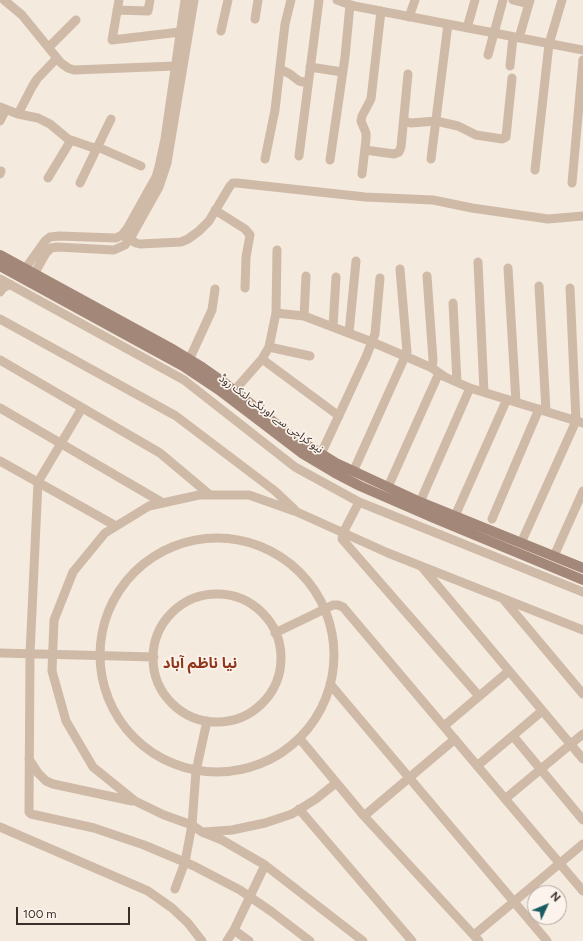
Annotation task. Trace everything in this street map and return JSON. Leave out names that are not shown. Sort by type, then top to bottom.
[{"type":"street","points":[[4,0],[26,18],[61,63],[74,70],[175,66]]},
{"type":"street","points":[[119,0],[112,40],[180,32]]},
{"type":"street","points":[[118,10],[148,11],[150,0]]},
{"type":"street","points":[[126,237],[127,229],[156,177],[159,167],[185,0]]},
{"type":"street","points":[[126,237],[159,187],[167,163],[194,0]]},
{"type":"street","points":[[221,31],[228,0]]},
{"type":"street","points":[[255,19],[258,0]]},
{"type":"street","points":[[265,159],[275,110],[286,24],[291,0]]},
{"type":"street","points":[[299,156],[320,0]]},
{"type":"street","points":[[337,0],[350,5],[368,4],[381,11],[409,17],[583,50]]},
{"type":"street","points":[[409,17],[414,0]]},
{"type":"street","points":[[467,28],[475,0]]},
{"type":"street","points":[[488,55],[504,0]]},
{"type":"street","points":[[510,66],[516,37],[530,2],[513,0]]},
{"type":"street","points":[[535,170],[549,44],[562,0]]},
{"type":"street","points":[[330,160],[350,5]]},
{"type":"street","points":[[362,174],[366,133],[362,126],[362,116],[371,99],[381,11]]},
{"type":"street","points":[[49,47],[76,20]]},
{"type":"street","points":[[432,158],[448,24]]},
{"type":"street","points":[[18,114],[34,83],[57,58]]},
{"type":"street","points":[[572,184],[583,60]]},
{"type":"street","points":[[310,67],[342,72]]},
{"type":"street","points":[[280,69],[300,81],[308,83]]},
{"type":"street","points":[[365,150],[394,154],[399,152],[404,121],[408,74]]},
{"type":"street","points":[[404,121],[411,123],[436,121],[458,126],[476,135],[502,139],[506,137],[512,78]]},
{"type":"street","points":[[0,121],[3,108],[18,114],[38,118],[50,124],[71,140],[98,148],[141,166]]},
{"type":"street","points":[[80,183],[111,119]]},
{"type":"street","points":[[48,178],[71,140]]},
{"type":"street","points":[[30,271],[45,241],[50,237],[59,236],[110,239],[126,237],[136,244],[181,242],[188,239],[199,231],[208,221],[233,183],[365,197],[434,200],[472,208],[548,219],[583,216]]},
{"type":"street","points":[[216,210],[245,229],[250,235],[246,257],[245,288]]},
{"type":"street","points":[[234,391],[262,359],[269,348],[276,313],[277,250]]},
{"type":"street","name":"نیو کراچی سے اورنگی لنک روڈ","points":[[0,255],[215,376],[286,432],[353,472],[362,481],[388,487],[420,502],[583,568]]},
{"type":"street","points":[[349,333],[356,261]]},
{"type":"street","points":[[478,262],[484,392]]},
{"type":"street","name":"نیو کراچی سے اورنگی لنک روڈ","points":[[0,266],[183,366],[219,390],[303,454],[507,549],[583,580]]},
{"type":"street","points":[[508,268],[516,402]]},
{"type":"street","points":[[353,472],[406,352],[400,269]]},
{"type":"street","points":[[304,316],[306,276]]},
{"type":"street","points":[[388,487],[436,371],[433,360],[427,276]]},
{"type":"street","points":[[333,327],[336,277]]},
{"type":"street","points":[[321,454],[372,342],[377,324],[380,278]]},
{"type":"street","points":[[0,279],[184,380],[295,467],[359,502],[583,592]]},
{"type":"street","points":[[0,292],[2,288],[10,284]]},
{"type":"street","points":[[492,519],[543,410],[539,286]]},
{"type":"street","points":[[521,543],[579,422],[570,288]]},
{"type":"street","points":[[189,360],[212,310],[215,290]]},
{"type":"street","points":[[453,303],[456,382]]},
{"type":"street","points":[[276,313],[304,316],[405,356],[470,388],[579,422]]},
{"type":"street","points":[[0,319],[176,416],[275,491],[297,512]]},
{"type":"street","points":[[269,348],[310,356]]},
{"type":"street","points":[[262,359],[339,416]]},
{"type":"street","points":[[0,360],[160,453],[210,495]]},
{"type":"street","points":[[420,502],[470,388]]},
{"type":"street","points":[[455,516],[507,399]]},
{"type":"street","points":[[0,408],[163,503]]},
{"type":"street","points":[[82,408],[38,482],[30,654],[28,812],[31,814],[94,828],[144,845],[185,862],[250,896],[310,941]]},
{"type":"street","points":[[0,461],[116,526]]},
{"type":"street","points":[[554,556],[583,491]]},
{"type":"street","points":[[363,941],[264,865],[222,840],[202,832],[192,825],[164,815],[135,801],[93,767],[66,721],[52,671],[54,620],[72,572],[105,533],[149,506],[199,495],[249,495],[297,512],[421,566],[583,630]]},
{"type":"street","points":[[359,502],[343,533],[342,539],[479,696]]},
{"type":"street","points":[[218,538],[256,544],[290,564],[317,593],[324,610],[332,630],[334,669],[323,707],[300,739],[267,762],[229,772],[190,770],[155,755],[126,729],[107,696],[100,655],[104,622],[120,587],[147,560],[181,543],[218,538]]},
{"type":"street","points":[[507,549],[511,539]]},
{"type":"street","points":[[421,566],[583,759]]},
{"type":"street","points":[[217,594],[238,597],[257,608],[271,624],[275,634],[279,643],[281,664],[276,684],[264,702],[248,714],[228,721],[207,721],[187,714],[171,702],[159,684],[153,664],[155,643],[163,623],[178,607],[196,597],[217,594]]},
{"type":"street","points":[[503,598],[583,694]]},
{"type":"street","points":[[275,634],[333,605],[343,607],[583,891]]},
{"type":"street","points":[[0,654],[154,657]]},
{"type":"street","points":[[444,726],[509,671]]},
{"type":"street","points":[[330,684],[547,941]]},
{"type":"street","points":[[477,766],[542,711]]},
{"type":"street","points":[[175,889],[185,862],[192,825],[196,771],[207,721]]},
{"type":"street","points":[[505,799],[583,734]]},
{"type":"street","points":[[513,736],[583,820]]},
{"type":"street","points":[[300,739],[364,816],[476,938],[514,902],[583,844]]},
{"type":"street","points":[[364,816],[455,739]]},
{"type":"street","points":[[29,759],[38,773],[46,781],[53,784],[135,801]]},
{"type":"street","points":[[202,832],[232,830],[265,823],[292,814],[316,799],[336,783]]},
{"type":"street","points":[[299,809],[412,941]]},
{"type":"street","points":[[0,827],[148,891],[172,908],[188,923],[202,941]]},
{"type":"street","points":[[227,941],[234,930],[264,865]]},
{"type":"street","points":[[234,930],[249,941]]},
{"type":"district","name":"نیا ناظم آباد","points":[[200,664]]}]
